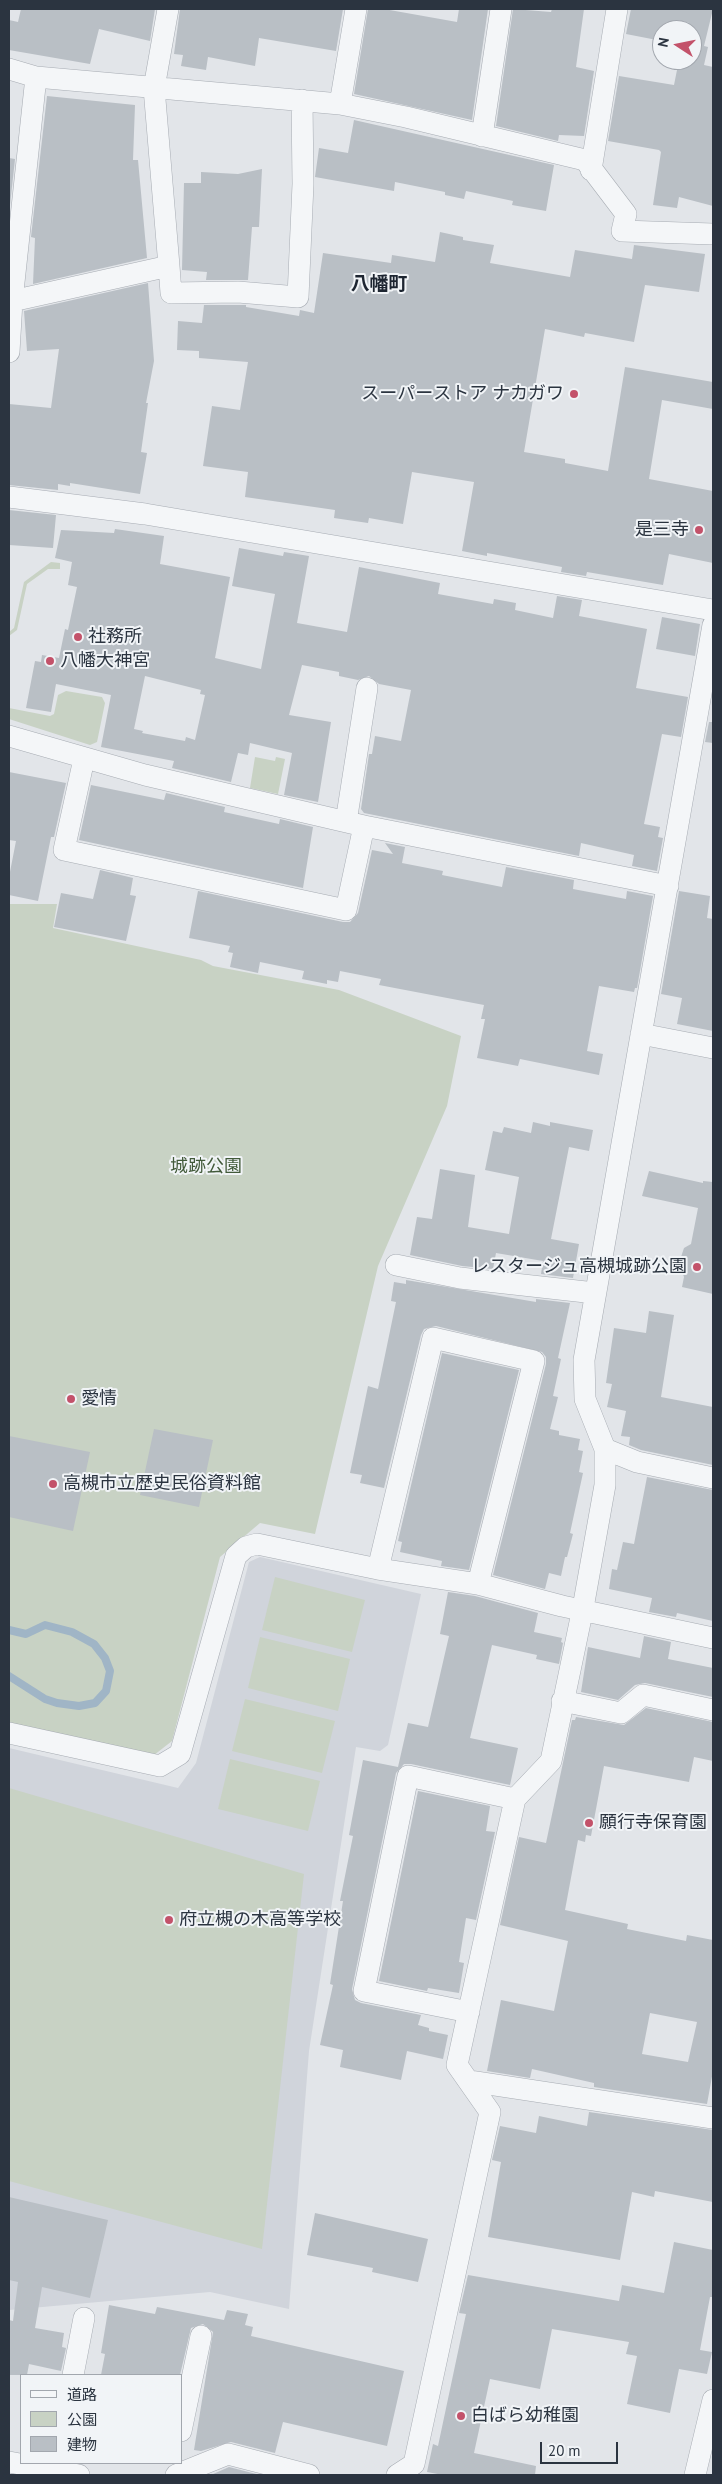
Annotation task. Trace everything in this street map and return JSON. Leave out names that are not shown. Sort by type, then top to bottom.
[{"type":"street","points":[[168,9],[154,88],[171,293],[238,292],[298,297],[303,184],[302,100]]},
{"type":"street","points":[[340,104],[356,9]]},
{"type":"street","points":[[482,136],[501,9]]},
{"type":"street","points":[[592,170],[617,9]]},
{"type":"street","points":[[9,69],[36,77],[340,104],[406,117],[584,160],[626,214],[622,231],[713,234]]},
{"type":"street","points":[[9,352],[14,239],[36,77]]},
{"type":"street","points":[[12,301],[169,266]]},
{"type":"street","points":[[9,497],[145,514],[713,610]]},
{"type":"street","points":[[397,2475],[414,2464],[490,2112],[457,2065],[468,2012],[515,1799],[551,1761],[562,1701],[583,1608],[605,1485],[604,1449],[585,1400],[584,1360],[713,625]]},
{"type":"street","points":[[84,759],[64,850],[346,910],[367,688]]},
{"type":"street","points":[[9,736],[84,759],[355,824],[668,886]]},
{"type":"street","points":[[641,1034],[713,1048]]},
{"type":"street","points":[[396,1265],[460,1278],[595,1293]]},
{"type":"street","points":[[378,1569],[433,1338],[534,1361],[478,1584]]},
{"type":"street","points":[[604,1449],[637,1462],[713,1478]]},
{"type":"street","points":[[9,1733],[160,1766],[180,1754],[236,1556],[246,1546],[257,1544],[378,1569],[478,1584],[562,1606],[583,1608],[713,1638]]},
{"type":"street","points":[[562,1701],[621,1713],[643,1695],[713,1710]]},
{"type":"street","points":[[468,2012],[364,1991],[408,1776],[515,1799]]},
{"type":"street","points":[[470,2081],[713,2118]]},
{"type":"street","points":[[73,2374],[84,2318]]},
{"type":"street","points":[[182,2426],[201,2336]]},
{"type":"street","points":[[695,2475],[713,2400]]},
{"type":"street","points":[[176,2475],[228,2454],[309,2475]]},
{"type":"street","points":[[21,2464],[62,2471]]},
{"type":"shaded area","name":"府立槻の木高等学校","points":[[260,1557],[421,1594],[388,1745],[380,1751],[356,1747],[309,2051],[289,2309],[210,2292],[9,2310],[9,1748],[178,1788],[196,1763],[249,1562]]},
{"type":"green space","points":[[51,562],[60,563],[60,569],[48,569],[27,584],[17,630],[9,636],[9,632],[14,628],[24,582]]},
{"type":"green space","points":[[66,691],[102,697],[105,703],[97,742],[90,745],[9,719],[9,708],[50,716],[54,714],[58,695]]},
{"type":"green space","points":[[255,757],[275,761],[276,757],[285,759],[278,794],[250,788]]},
{"type":"green space","name":"城跡公園","points":[[9,904],[57,904],[53,928],[201,960],[213,966],[339,990],[461,1036],[447,1106],[378,1266],[315,1534],[260,1523],[220,1557],[172,1741],[149,1759],[9,1726]]},
{"type":"green space","points":[[275,1577],[365,1600],[352,1652],[262,1630]]},
{"type":"green space","points":[[260,1637],[350,1659],[338,1711],[248,1688]]},
{"type":"green space","points":[[245,1699],[335,1721],[322,1773],[232,1751]]},
{"type":"green space","points":[[230,1759],[320,1781],[308,1831],[218,1809]]},
{"type":"green space","points":[[9,1788],[304,1874],[262,2249],[9,2181]]},
{"type":"building","points":[[21,9],[155,9],[150,41],[99,29],[90,64],[9,50],[9,20],[18,22]]},
{"type":"building","points":[[180,9],[343,9],[336,51],[259,38],[255,66],[208,57],[206,70],[181,66],[183,55],[174,54]]},
{"type":"building","points":[[368,9],[384,9],[457,22],[459,9],[488,9],[472,120],[354,94]]},
{"type":"building","points":[[513,9],[551,12],[552,9],[584,9],[576,67],[594,71],[584,136],[559,135],[558,141],[496,126]]},
{"type":"building","points":[[631,9],[713,9],[704,46],[708,47],[704,65],[713,67],[713,206],[679,197],[677,208],[653,205],[661,152],[659,150],[608,141],[619,76],[674,85],[677,70],[702,70],[702,20],[652,20],[652,39],[626,34]]},
{"type":"building","points":[[47,96],[135,105],[133,160],[138,160],[147,258],[33,284],[35,238],[31,237]]},
{"type":"building","points":[[354,120],[554,165],[546,211],[512,205],[513,201],[466,191],[464,199],[445,195],[445,192],[395,182],[394,191],[315,177],[319,148],[348,153]]},
{"type":"building","points":[[9,158],[15,159],[9,214]]},
{"type":"building","points":[[262,169],[259,227],[252,227],[248,280],[206,280],[207,272],[182,270],[184,183],[201,183],[201,172],[238,174]]},
{"type":"building","points":[[440,232],[463,237],[463,240],[494,245],[490,263],[570,277],[575,250],[632,259],[634,245],[705,254],[699,292],[645,285],[634,342],[585,333],[584,337],[545,329],[524,452],[565,459],[565,463],[608,471],[625,367],[713,382],[713,409],[662,400],[649,479],[713,491],[713,563],[669,554],[663,585],[587,572],[586,576],[561,572],[562,567],[487,553],[487,556],[462,551],[474,482],[412,472],[403,524],[369,518],[368,523],[334,518],[335,510],[245,497],[248,472],[203,466],[212,406],[240,410],[248,362],[199,358],[199,351],[177,350],[178,321],[202,323],[204,305],[246,305],[246,307],[299,316],[300,310],[314,313],[323,253],[391,263],[392,255],[435,262]]},
{"type":"building","points":[[148,283],[154,361],[146,403],[148,403],[141,452],[147,453],[140,494],[70,483],[70,486],[58,484],[58,490],[9,485],[9,404],[51,408],[59,349],[27,351],[24,311]]},
{"type":"building","points":[[9,510],[56,515],[53,548],[9,545]]},
{"type":"building","points":[[115,529],[164,536],[160,564],[230,577],[215,658],[261,669],[275,594],[232,586],[239,548],[283,556],[284,552],[309,556],[297,623],[347,632],[359,567],[440,583],[438,594],[493,604],[494,599],[516,603],[515,610],[553,618],[557,596],[582,600],[579,616],[647,629],[636,688],[688,697],[681,737],[662,734],[644,824],[660,827],[658,837],[663,838],[657,871],[632,866],[634,855],[581,843],[579,856],[364,813],[361,809],[369,754],[372,754],[375,736],[401,741],[411,690],[379,684],[369,676],[358,680],[339,676],[339,672],[302,665],[289,715],[331,722],[318,802],[284,795],[292,753],[250,743],[248,755],[238,753],[231,782],[172,768],[174,761],[101,747],[111,695],[56,684],[51,712],[26,708],[35,661],[41,662],[42,655],[59,658],[65,629],[68,630],[77,587],[68,585],[72,562],[55,558],[61,530],[114,533]],"holes":[[[145,676],[201,690],[200,694],[205,695],[195,740],[186,737],[185,741],[142,733],[143,731],[134,729]]]},
{"type":"building","points":[[662,617],[700,624],[695,656],[656,649]]},
{"type":"building","points":[[709,722],[713,722],[713,743],[705,742]]},
{"type":"building","points":[[9,772],[66,783],[54,837],[51,837],[38,901],[9,895],[9,877],[16,841],[9,840]]},
{"type":"building","points":[[91,785],[164,800],[166,793],[225,807],[224,812],[279,824],[280,819],[313,827],[303,888],[79,840]]},
{"type":"building","points":[[385,843],[405,847],[402,863],[443,871],[442,875],[502,887],[506,867],[574,880],[573,889],[626,899],[627,891],[653,896],[637,988],[635,988],[634,992],[599,986],[587,1051],[603,1054],[599,1075],[520,1059],[518,1066],[477,1058],[485,1019],[481,1019],[484,1005],[379,985],[381,979],[340,971],[338,982],[327,980],[327,984],[302,979],[304,971],[260,962],[258,973],[230,967],[233,953],[228,952],[230,946],[189,938],[198,891],[350,922],[358,913],[372,850],[393,854]]},
{"type":"building","points":[[100,870],[133,878],[130,895],[136,896],[126,941],[54,927],[61,893],[93,899]]},
{"type":"building","points":[[679,891],[710,896],[707,918],[713,919],[713,1031],[677,1024],[682,998],[661,994]]},
{"type":"building","points":[[533,1122],[550,1126],[550,1122],[593,1130],[589,1151],[569,1147],[551,1239],[579,1244],[573,1278],[541,1274],[543,1261],[496,1253],[493,1269],[462,1266],[410,1255],[417,1217],[432,1219],[440,1169],[475,1175],[468,1227],[509,1234],[519,1177],[485,1170],[493,1131],[502,1133],[504,1127],[531,1133]]},
{"type":"building","points":[[649,1171],[703,1183],[703,1181],[713,1182],[713,1294],[682,1287],[684,1277],[679,1263],[684,1248],[691,1244],[698,1208],[642,1196]]},
{"type":"building","points":[[406,1280],[536,1302],[536,1299],[570,1303],[558,1358],[561,1359],[553,1396],[558,1397],[550,1429],[559,1431],[559,1435],[580,1439],[578,1450],[583,1451],[579,1472],[583,1473],[570,1533],[573,1534],[561,1576],[549,1573],[545,1589],[493,1575],[546,1364],[546,1357],[542,1352],[436,1326],[424,1329],[384,1488],[360,1483],[362,1475],[350,1473],[368,1386],[378,1389],[396,1302],[391,1301],[394,1282],[406,1284]]},
{"type":"building","points":[[649,1311],[674,1315],[661,1397],[713,1407],[713,1465],[641,1450],[629,1445],[630,1437],[621,1436],[626,1411],[607,1407],[612,1384],[606,1383],[614,1328],[646,1333]]},
{"type":"building","points":[[442,1353],[519,1370],[469,1570],[441,1566],[442,1561],[400,1552],[402,1542],[398,1541]]},
{"type":"building","points":[[154,1429],[213,1440],[199,1507],[140,1495]]},
{"type":"building","points":[[9,1436],[90,1452],[73,1531],[9,1517]]},
{"type":"building","points":[[647,1477],[713,1490],[713,1621],[677,1613],[676,1617],[649,1612],[652,1598],[609,1589],[612,1569],[617,1570],[623,1542],[634,1544]]},
{"type":"building","points":[[448,1592],[475,1596],[538,1613],[534,1632],[562,1638],[561,1642],[563,1643],[559,1664],[536,1659],[537,1655],[492,1645],[470,1738],[518,1748],[510,1785],[411,1764],[404,1764],[396,1773],[352,1989],[355,2000],[361,2003],[421,2015],[418,2025],[429,2028],[429,2031],[448,2035],[443,2059],[407,2051],[401,2080],[340,2067],[343,2050],[320,2045],[333,1985],[330,1984],[343,1901],[340,1901],[353,1836],[349,1835],[363,1760],[398,1767],[408,1723],[428,1727],[449,1636],[440,1634]]},
{"type":"building","points":[[644,1636],[671,1642],[668,1659],[713,1668],[713,1697],[645,1683],[635,1685],[618,1700],[581,1692],[588,1647],[640,1658]]},
{"type":"building","points":[[646,1708],[713,1722],[713,1761],[694,1757],[689,1782],[604,1766],[591,1836],[586,1835],[585,1842],[578,1840],[565,1910],[628,1924],[627,1929],[686,1941],[687,1935],[713,1940],[713,2071],[707,2104],[594,2087],[594,2083],[532,2069],[530,2078],[487,2071],[501,2000],[554,2011],[568,1941],[500,1925],[519,1837],[546,1843],[572,1720],[575,1720],[576,1717],[624,1725]],"holes":[[[650,2013],[697,2022],[688,2062],[642,2054]]]},
{"type":"building","points":[[418,1791],[490,1806],[486,1831],[495,1832],[476,1920],[466,1918],[459,1962],[464,1963],[459,1993],[428,1988],[427,1991],[379,1981]]},
{"type":"building","points":[[589,2112],[713,2130],[713,2202],[655,2191],[654,2197],[632,2192],[620,2260],[488,2237],[501,2162],[492,2160],[500,2126],[536,2133],[539,2116],[587,2126]]},
{"type":"building","points":[[9,2197],[108,2220],[90,2298],[42,2287],[35,2328],[64,2333],[62,2347],[66,2348],[61,2371],[29,2364],[27,2374],[9,2375],[9,2320],[13,2321],[18,2282],[9,2280]]},
{"type":"building","points":[[315,2213],[428,2239],[418,2282],[372,2272],[373,2268],[307,2255]]},
{"type":"building","points":[[674,2242],[713,2250],[713,2297],[710,2297],[700,2350],[712,2352],[707,2374],[679,2369],[670,2413],[627,2404],[637,2356],[626,2354],[629,2342],[552,2329],[540,2389],[490,2379],[474,2453],[536,2466],[535,2475],[443,2475],[427,2472],[433,2444],[438,2446],[466,2314],[459,2313],[468,2275],[619,2301],[622,2285],[664,2293]]},
{"type":"building","points":[[109,2305],[155,2314],[157,2307],[224,2320],[227,2310],[248,2314],[245,2325],[253,2327],[251,2336],[404,2371],[387,2446],[283,2422],[275,2453],[231,2442],[201,2451],[194,2450],[213,2332],[203,2324],[191,2328],[180,2374],[101,2374],[105,2354],[101,2353]]},
{"type":"building","points":[[229,2467],[260,2475],[211,2475]]},
{"type":"waterway","points":[[9,1630],[26,1634],[45,1625],[72,1632],[94,1644],[105,1658],[110,1671],[106,1691],[95,1703],[79,1706],[45,1699],[9,1676]]},
{"type":"place","name":"スーパーストア ナカガワ","points":[[574,394]]},
{"type":"place","name":"是三寺","points":[[699,530]]},
{"type":"place","name":"社務所","points":[[78,637]]},
{"type":"place","name":"八幡大神宮","points":[[50,661]]},
{"type":"place","name":"レスタージュ高槻城跡公園","points":[[697,1267]]},
{"type":"place","name":"愛情","points":[[71,1399]]},
{"type":"place","name":"高槻市立歴史民俗資料館","points":[[53,1484]]},
{"type":"place","name":"願行寺保育園","points":[[589,1823]]},
{"type":"place","name":"府立槻の木高等学校","points":[[169,1920]]},
{"type":"place","name":"白ばら幼稚園","points":[[461,2416]]},
{"type":"district","name":"八幡町","points":[[379,285]]}]
